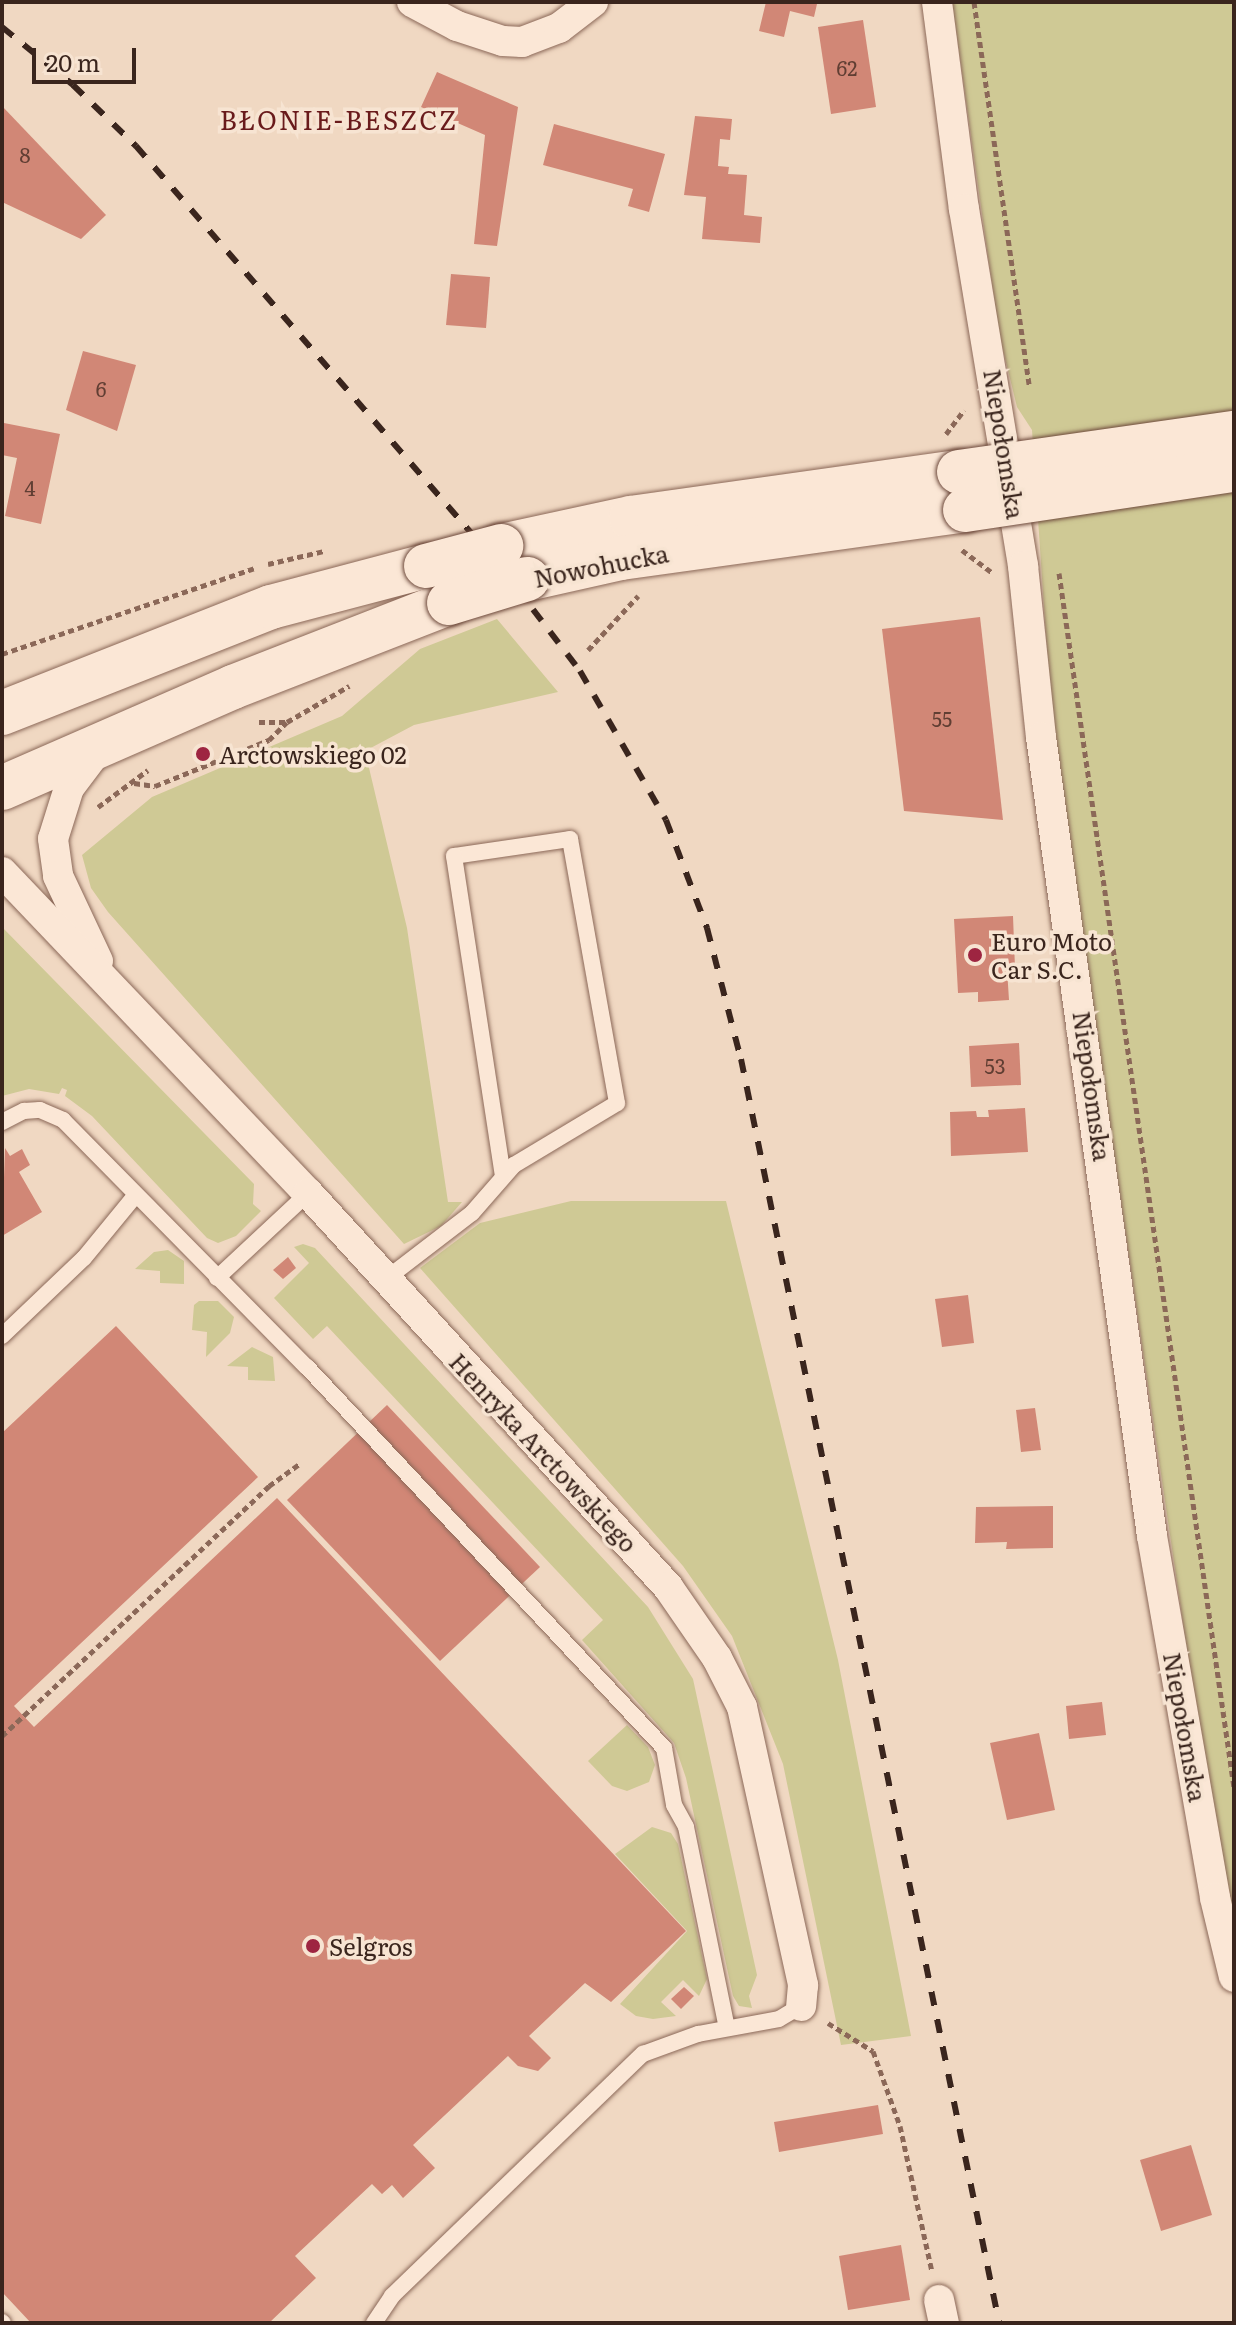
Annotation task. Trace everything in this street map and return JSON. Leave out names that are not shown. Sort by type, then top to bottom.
[{"type":"main road","name":"Nowohucka","points":[[2,713],[271,607],[426,566],[621,558],[957,492],[1234,433]]},
{"type":"main road","name":"Nowohucka","points":[[957,492],[1234,470]]},
{"type":"main road","name":"Nowohucka","points":[[2,788],[106,742],[449,603],[514,563]]},
{"type":"street","points":[[412,2],[457,26],[503,41],[522,42],[559,28],[593,2]]},
{"type":"street","name":"Niepołomska","points":[[937,2],[964,209],[1019,537],[1041,737],[1152,1536],[1215,1898],[1234,1977]]},
{"type":"street","name":"Henryka Arctowskiego","points":[[106,742],[65,796],[57,818],[54,858],[69,903],[113,991]]},
{"type":"street","name":"Henryka Arctowskiego","points":[[2,872],[308,1193],[668,1587],[717,1658],[742,1707],[803,1985],[801,2006]]},
{"type":"lane","points":[[386,1279],[472,1213],[503,1175],[617,1103],[570,839],[454,856],[503,1175]]},
{"type":"lane","points":[[2,1122],[32,1111],[63,1120],[664,1748],[674,1805],[686,1827],[727,2028]]},
{"type":"lane","points":[[217,1278],[308,1193]]},
{"type":"lane","points":[[2,1336],[84,1258],[135,1196]]},
{"type":"lane","points":[[374,2323],[392,2296],[643,2054],[727,2028],[779,2019],[801,2006]]},
{"type":"path","points":[[974,2],[1028,357],[1027,400]]},
{"type":"path","points":[[969,404],[957,492],[1003,581]]},
{"type":"path","points":[[2,654],[311,550],[335,552]]},
{"type":"path","points":[[1058,568],[1234,1788]]},
{"type":"path","points":[[588,650],[620,611]]},
{"type":"path","points":[[90,816],[133,783],[155,786],[269,740],[287,722],[357,680]]},
{"type":"path","points":[[2,1736],[269,1486],[299,1464]]},
{"type":"path","points":[[801,2006],[873,2051],[900,2126],[941,2312]]},
{"type":"shaded area","points":[[952,2],[1234,2],[1234,1918],[1202,1752],[1053,741],[1032,430],[1017,407],[999,334]]},
{"type":"shaded area","points":[[497,619],[558,692],[414,725],[365,751],[407,928],[448,1202],[462,1202],[441,1226],[404,1244],[108,912],[91,888],[82,855],[152,797],[342,716],[420,649]]},
{"type":"shaded area","points":[[2,927],[254,1184],[253,1204],[261,1211],[236,1236],[218,1243],[207,1238],[92,1116],[65,1096],[67,1090],[62,1088],[59,1094],[29,1089],[2,1096]]},
{"type":"shaded area","points":[[571,1201],[726,1201],[838,1660],[911,2036],[841,2045],[783,1764],[732,1636],[683,1566],[420,1268],[480,1223]]},
{"type":"shaded area","points":[[303,1244],[315,1248],[648,1607],[693,1679],[757,1975],[749,1996],[752,2008],[739,2006],[733,1996],[686,1778],[674,1743],[582,1640],[603,1620],[327,1326],[313,1339],[274,1298],[309,1263],[294,1247]]},
{"type":"shaded area","points":[[168,1250],[184,1261],[184,1284],[160,1283],[160,1271],[135,1269],[154,1252]]},
{"type":"shaded area","points":[[199,1301],[218,1301],[234,1317],[230,1333],[206,1357],[207,1332],[192,1330],[194,1305]]},
{"type":"shaded area","points":[[252,1347],[273,1357],[275,1381],[248,1380],[248,1367],[227,1366]]},
{"type":"shaded area","points":[[627,1725],[648,1747],[655,1765],[649,1782],[627,1791],[612,1786],[588,1761]]},
{"type":"shaded area","points":[[652,1827],[671,1833],[678,1844],[707,1979],[699,1996],[683,1980],[661,2002],[676,2016],[653,2019],[636,2016],[620,2004],[687,1931],[615,1854]]},
{"type":"building","points":[[766,2],[817,4],[814,17],[790,11],[784,37],[759,31]]},
{"type":"building","points":[[863,20],[876,107],[831,114],[818,27]]},
{"type":"building","points":[[437,72],[518,107],[497,246],[474,244],[485,135],[421,107]]},
{"type":"building","points":[[2,106],[106,215],[81,239],[2,202]]},
{"type":"building","points":[[695,116],[732,119],[730,140],[720,139],[718,166],[729,167],[728,174],[747,175],[744,215],[762,217],[760,243],[702,239],[706,197],[684,195]]},
{"type":"building","points":[[554,124],[665,154],[649,212],[628,206],[633,189],[543,165]]},
{"type":"building","points":[[451,274],[490,277],[486,328],[446,325]]},
{"type":"building","points":[[83,351],[136,365],[117,431],[66,410]]},
{"type":"building","points":[[4,423],[60,434],[41,524],[5,516],[17,458],[2,455]]},
{"type":"building","points":[[980,617],[1003,820],[904,811],[882,629]]},
{"type":"building","points":[[1013,916],[1015,968],[1007,969],[1009,1000],[978,1002],[978,992],[958,993],[954,919]]},
{"type":"building","points":[[1019,1043],[1021,1085],[971,1087],[969,1046]]},
{"type":"building","points":[[1025,1108],[1028,1152],[951,1156],[950,1112],[976,1111],[977,1117],[989,1117],[988,1110]]},
{"type":"building","points":[[5,1148],[10,1156],[22,1149],[30,1165],[19,1172],[42,1212],[2,1236]]},
{"type":"building","points":[[288,1257],[296,1268],[283,1279],[273,1270]]},
{"type":"building","points":[[968,1295],[974,1343],[942,1347],[935,1299]]},
{"type":"building","name":"Selgros","points":[[116,1326],[258,1477],[14,1706],[34,1727],[277,1498],[686,1931],[611,2002],[585,1983],[529,2036],[551,2058],[538,2071],[518,2066],[508,2056],[413,2145],[435,2168],[403,2198],[392,2185],[382,2194],[372,2184],[295,2256],[316,2278],[269,2323],[31,2323],[2,2292],[2,1433]]},
{"type":"building","points":[[387,1405],[540,1567],[440,1661],[287,1500]]},
{"type":"building","points":[[1035,1408],[1041,1450],[1021,1452],[1016,1410]]},
{"type":"building","points":[[1053,1506],[1053,1548],[1006,1549],[1007,1542],[975,1543],[976,1507]]},
{"type":"building","points":[[1102,1702],[1106,1735],[1069,1739],[1066,1706]]},
{"type":"building","points":[[1039,1733],[1055,1810],[1007,1820],[990,1743]]},
{"type":"building","points":[[684,1987],[694,1996],[681,2009],[671,1999]]},
{"type":"building","points":[[878,2105],[883,2134],[779,2152],[774,2122]]},
{"type":"building","points":[[1191,2145],[1212,2215],[1161,2231],[1140,2160]]},
{"type":"building","points":[[901,2245],[910,2300],[848,2310],[839,2256]]},
{"type":"railway","points":[[2,27],[73,85],[136,146],[499,565],[580,671],[666,820],[707,928],[741,1059],[999,2323]]},
{"type":"place","name":"Arctowskiego 02","points":[[203,754]]},
{"type":"place","name":"Euro Moto Car S.C.","points":[[975,955]]},
{"type":"place","name":"Selgros","points":[[313,1946]]},
{"type":"district","name":"BŁONIE-BESZCZ","points":[[339,119]]}]
